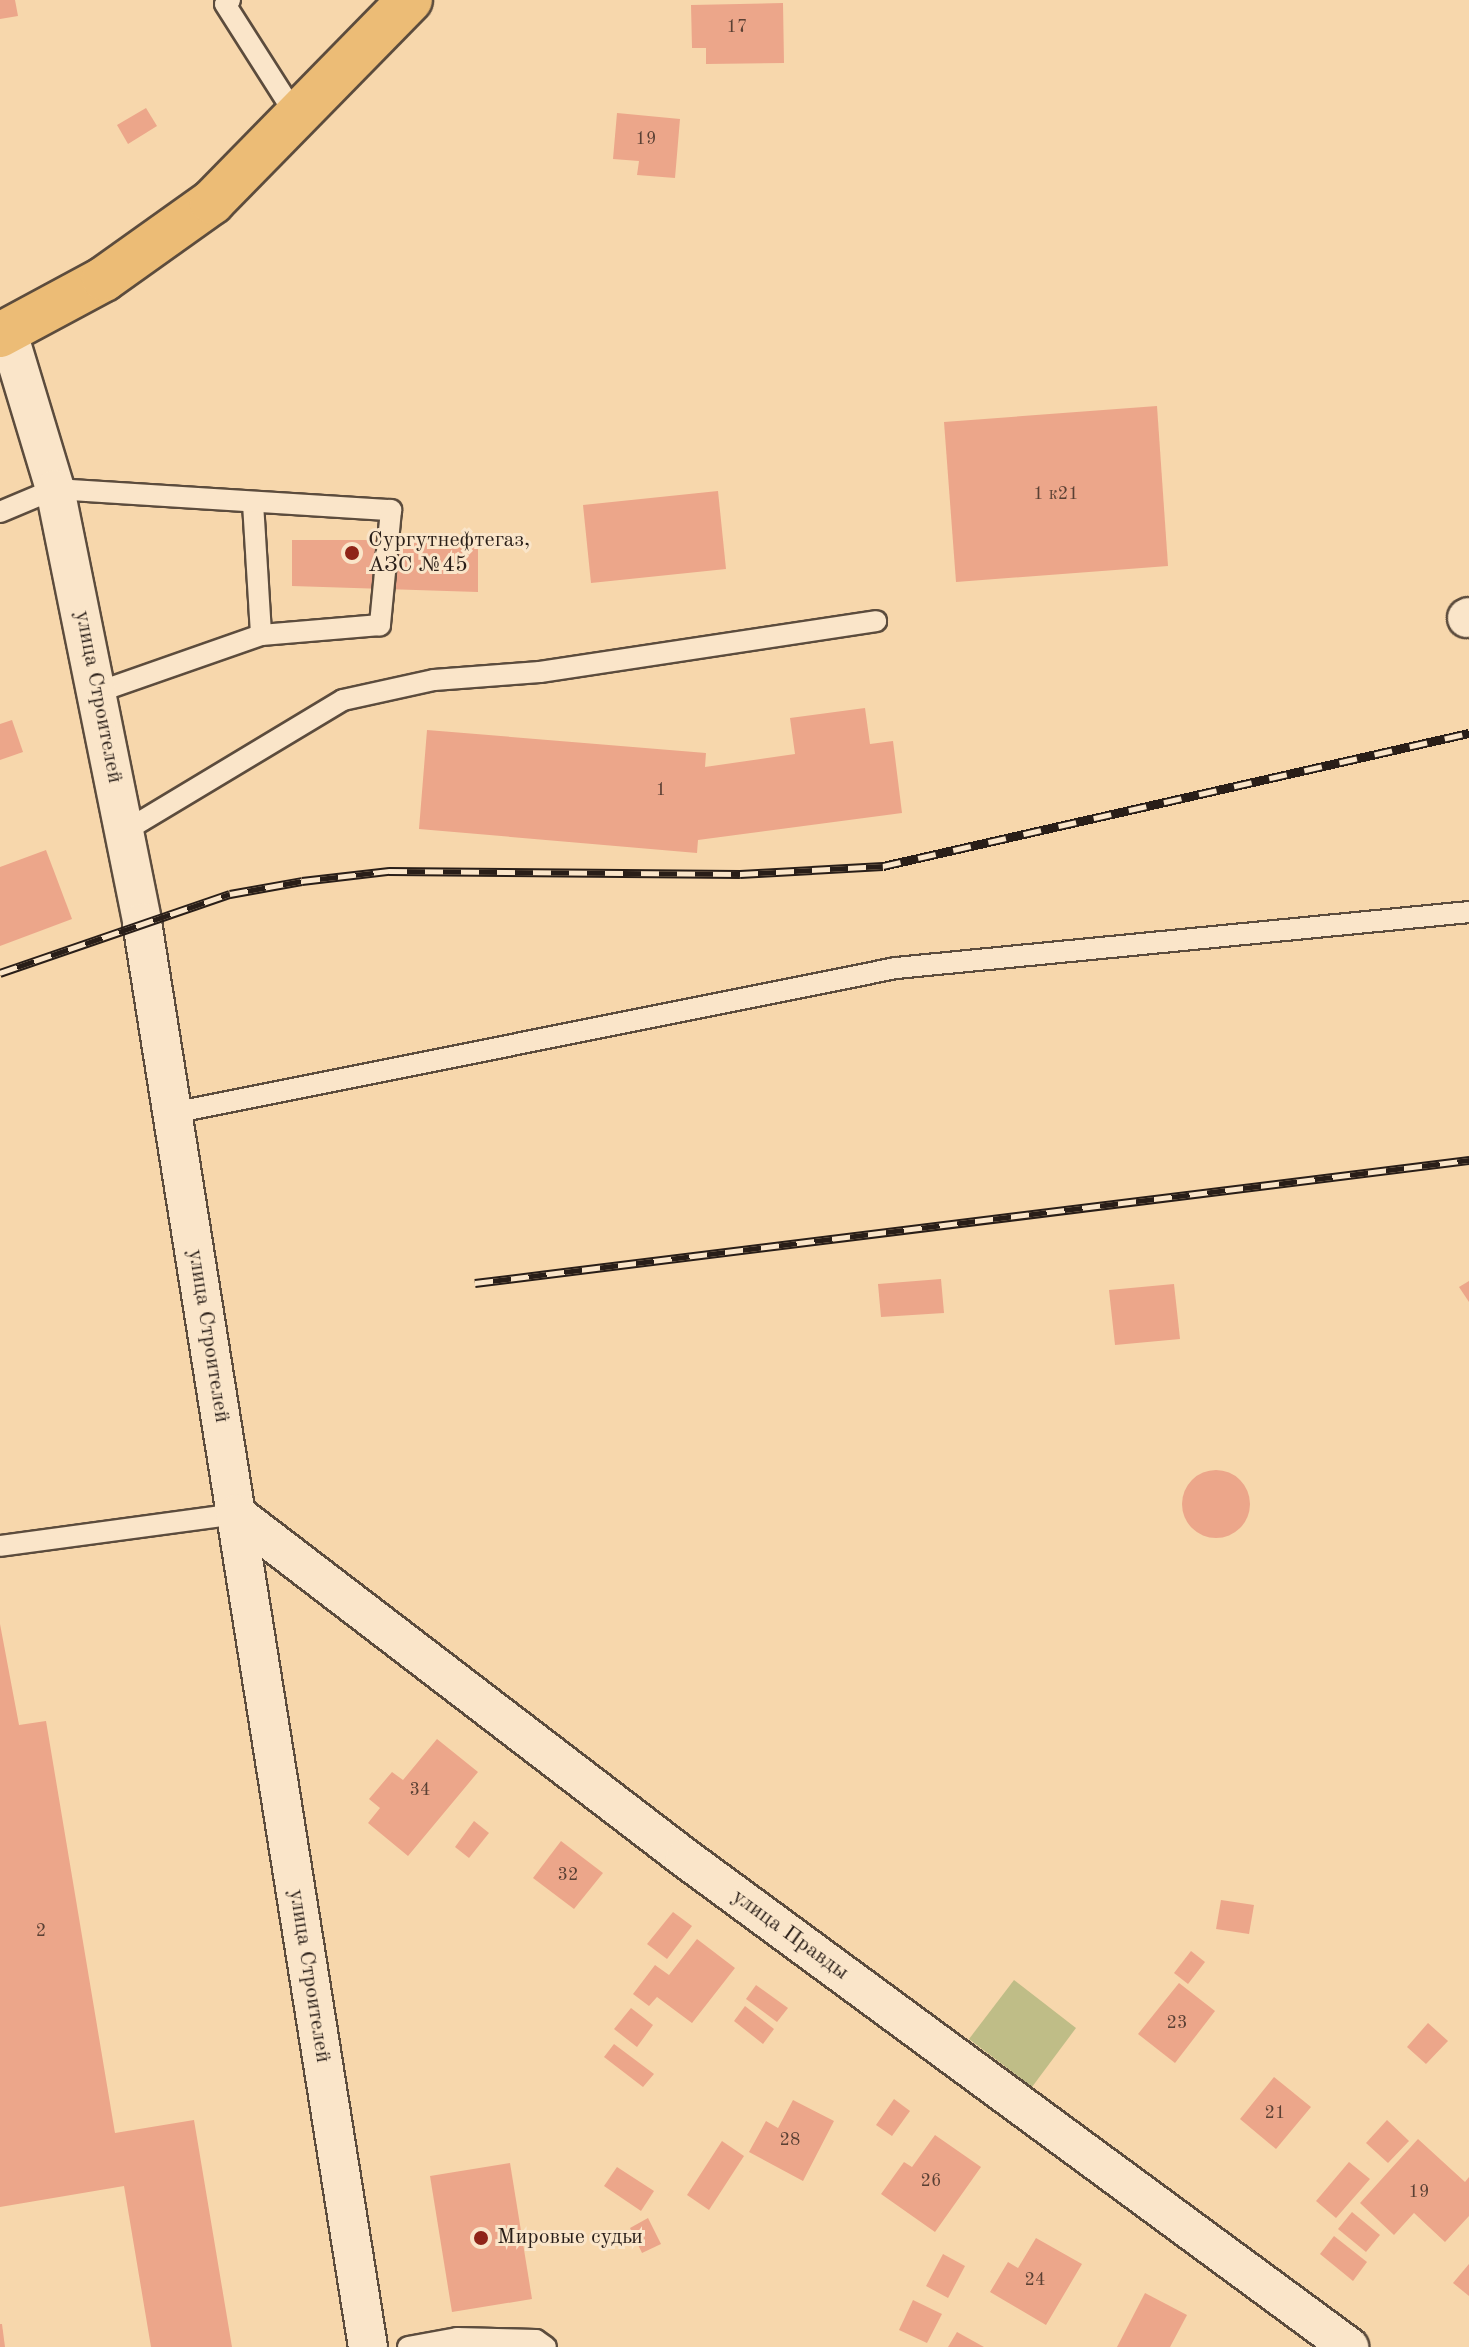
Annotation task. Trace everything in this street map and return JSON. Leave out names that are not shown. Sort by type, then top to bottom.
[{"type":"main road","points":[[4,334],[104,279],[212,202],[410,0]]},
{"type":"street","name":"улица Строителей","points":[[4,334],[55,489],[125,831],[173,1113],[368,2347]]},
{"type":"street","name":"улица Правды","points":[[236,1514],[685,1858],[1349,2347]]},
{"type":"lane","points":[[230,0],[225,4],[297,117]]},
{"type":"lane","points":[[0,512],[55,489],[391,510],[380,625],[261,635],[98,692]]},
{"type":"lane","points":[[253,503],[261,635]]},
{"type":"lane","points":[[125,831],[343,700],[434,680],[540,672],[876,621]]},
{"type":"lane","points":[[173,1113],[896,968],[1469,912]]},
{"type":"lane","points":[[0,1546],[236,1514]]},
{"type":"lane","points":[[408,2347],[457,2338],[536,2340],[546,2347]]},
{"type":"shaded area","points":[[1014,1980],[1076,2028],[1032,2087],[969,2039]]},
{"type":"building","points":[[0,0],[15,0],[18,16],[0,19]]},
{"type":"building","points":[[783,3],[784,63],[706,64],[706,48],[692,48],[691,5]]},
{"type":"building","points":[[146,108],[157,126],[128,144],[117,125]]},
{"type":"building","points":[[617,113],[680,119],[675,178],[637,175],[639,161],[613,159]]},
{"type":"building","points":[[1157,406],[1168,566],[956,582],[944,422]]},
{"type":"building","points":[[718,491],[726,569],[591,583],[583,505]]},
{"type":"building","points":[[424,535],[478,535],[478,592],[292,586],[292,540],[424,540]]},
{"type":"building","points":[[865,708],[870,744],[893,741],[902,813],[698,840],[697,853],[419,829],[427,730],[706,753],[705,767],[795,754],[790,718]]},
{"type":"building","points":[[12,720],[23,752],[0,760],[0,724]]},
{"type":"building","points":[[46,850],[72,919],[0,946],[0,867]]},
{"type":"building","points":[[941,1279],[944,1313],[881,1317],[878,1284]]},
{"type":"building","points":[[1469,1281],[1469,1302],[1459,1287]]},
{"type":"building","points":[[1174,1284],[1180,1339],[1115,1345],[1109,1290]]},
{"type":"building","points":[[1209,1470],[1223,1470],[1235,1475],[1245,1485],[1250,1504],[1245,1523],[1235,1533],[1223,1538],[1209,1538],[1197,1533],[1187,1523],[1182,1511],[1182,1497],[1187,1485],[1197,1475]]},
{"type":"building","points":[[0,1624],[19,1725],[46,1721],[115,2133],[194,2120],[232,2347],[151,2347],[124,2186],[0,2207]]},
{"type":"building","points":[[437,1739],[478,1772],[408,1856],[368,1823],[380,1808],[369,1799],[392,1772],[403,1780]]},
{"type":"building","points":[[474,1821],[489,1833],[469,1858],[455,1847]]},
{"type":"building","points":[[561,1841],[603,1873],[574,1909],[533,1878]]},
{"type":"building","points":[[1221,1900],[1254,1905],[1249,1934],[1216,1929]]},
{"type":"building","points":[[673,1912],[692,1926],[667,1959],[647,1944]]},
{"type":"building","points":[[697,1939],[735,1968],[692,2023],[657,1997],[649,2006],[633,1994],[655,1965],[669,1975]]},
{"type":"building","points":[[1191,1951],[1205,1962],[1188,1984],[1174,1973]]},
{"type":"building","points":[[1179,1983],[1215,2011],[1175,2063],[1138,2034]]},
{"type":"building","points":[[756,1985],[788,2008],[777,2022],[746,1999]]},
{"type":"building","points":[[745,2006],[774,2029],[763,2044],[734,2021]]},
{"type":"building","points":[[631,2008],[653,2025],[637,2047],[614,2029]]},
{"type":"building","points":[[1428,2023],[1448,2041],[1426,2064],[1407,2047]]},
{"type":"building","points":[[614,2044],[654,2074],[643,2087],[604,2057]]},
{"type":"building","points":[[1274,2077],[1311,2107],[1276,2149],[1240,2119]]},
{"type":"building","points":[[894,2099],[910,2111],[892,2136],[876,2125]]},
{"type":"building","points":[[793,2100],[834,2121],[803,2181],[749,2152],[766,2121],[778,2128]]},
{"type":"building","points":[[1387,2120],[1409,2141],[1388,2163],[1366,2143]]},
{"type":"building","points":[[935,2135],[981,2167],[935,2232],[881,2194],[904,2162],[912,2167]]},
{"type":"building","points":[[1418,2139],[1465,2182],[1469,2177],[1469,2216],[1445,2242],[1414,2213],[1394,2235],[1360,2203]]},
{"type":"building","points":[[722,2141],[744,2156],[709,2210],[687,2195]]},
{"type":"building","points":[[1349,2162],[1370,2179],[1336,2218],[1316,2201]]},
{"type":"building","name":"Мировые судьи","points":[[510,2163],[532,2299],[452,2312],[430,2176]]},
{"type":"building","points":[[617,2167],[654,2191],[641,2211],[604,2186]]},
{"type":"building","points":[[1352,2212],[1380,2235],[1366,2252],[1338,2229]]},
{"type":"building","points":[[648,2218],[661,2244],[642,2253],[630,2228]]},
{"type":"building","points":[[1334,2236],[1367,2262],[1353,2281],[1320,2254]]},
{"type":"building","points":[[1036,2238],[1082,2264],[1046,2325],[990,2292],[1008,2262],[1018,2268]]},
{"type":"building","points":[[943,2254],[965,2266],[948,2298],[926,2286]]},
{"type":"building","points":[[1469,2264],[1469,2296],[1453,2283]]},
{"type":"building","points":[[1145,2293],[1187,2315],[1170,2347],[1117,2347]]},
{"type":"building","points":[[913,2300],[942,2314],[927,2343],[899,2330]]},
{"type":"building","points":[[2,2324],[5,2347],[0,2347]]},
{"type":"building","points":[[957,2332],[984,2347],[948,2347]]},
{"type":"railway","points":[[0,973],[230,894],[302,881],[389,871],[740,874],[883,866],[1469,733]]},
{"type":"railway","points":[[475,1283],[1469,1160]]},
{"type":"place","name":"Сургутнефтегаз, АЗС №45","points":[[352,553]]},
{"type":"place","name":"Мировые судьи","points":[[481,2238]]}]
